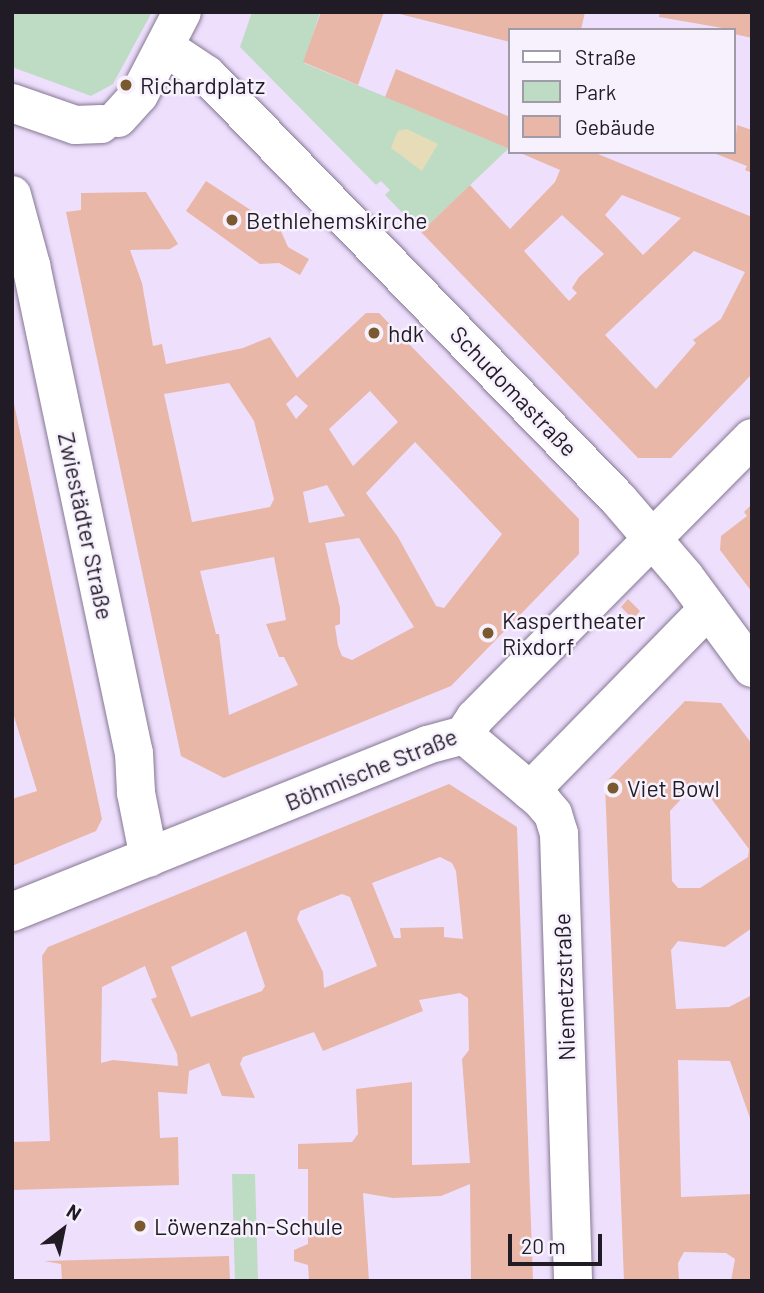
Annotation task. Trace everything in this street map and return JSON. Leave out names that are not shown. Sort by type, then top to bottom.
[{"type":"street","points":[[14,110],[75,125],[110,121],[139,95],[182,12]]},
{"type":"street","name":"Schudomastraße","points":[[164,47],[200,68],[226,94],[652,538],[752,668]]},
{"type":"street","name":"Zwiestädter Straße","points":[[12,195],[28,252],[134,752],[136,793],[149,858]]},
{"type":"street","name":"Böhmische Straße","points":[[12,912],[427,745],[464,735],[652,538],[752,438]]},
{"type":"street","points":[[530,791],[708,609]]},
{"type":"street","name":"Niemetzstraße","points":[[464,735],[553,814],[559,834],[573,1281]]},
{"type":"green space","points":[[12,12],[152,12],[113,84],[91,96],[12,67]]},
{"type":"green space","points":[[252,12],[320,12],[304,63],[508,149],[421,232],[385,195],[390,190],[381,181],[376,185],[240,47]]},
{"type":"green space","points":[[232,1174],[255,1174],[258,1281],[235,1281]]},
{"type":"sand","points":[[407,129],[438,144],[422,171],[391,148],[398,131]]},
{"type":"building","points":[[321,12],[384,12],[358,85],[303,62]]},
{"type":"building","points":[[392,12],[585,12],[581,28],[508,28],[508,41]]},
{"type":"building","points":[[660,12],[752,12],[752,38],[736,34],[736,28],[659,17]]},
{"type":"building","points":[[396,69],[508,116],[508,148],[385,97]]},
{"type":"building","points":[[737,125],[752,130],[752,173],[745,170],[747,166],[716,154],[736,154]]},
{"type":"building","points":[[523,154],[598,154],[752,217],[752,374],[671,458],[638,458],[421,232],[470,185],[510,229],[555,182],[560,170]],"holes":[[[622,195],[681,218],[643,255],[605,215]],[[562,215],[604,254],[579,277],[572,288],[577,293],[569,301],[524,251]],[[694,251],[745,272],[721,319],[693,340],[696,343],[656,389],[605,335]]]},
{"type":"building","name":"Bethlehemskirche","points":[[206,181],[280,229],[288,247],[309,259],[300,275],[279,263],[260,264],[186,211]]},
{"type":"building","points":[[146,192],[178,244],[170,249],[130,250],[142,283],[153,346],[162,344],[166,364],[243,348],[270,337],[297,378],[366,313],[379,313],[579,519],[579,554],[451,686],[224,778],[181,756],[66,212],[81,210],[81,193]],"holes":[[[229,383],[254,421],[274,499],[270,507],[192,522],[164,394]],[[370,391],[398,422],[353,466],[329,429]],[[296,395],[308,406],[296,419],[286,404]],[[415,442],[502,534],[444,608],[436,606],[398,537],[366,493]],[[327,485],[345,516],[309,523],[303,492]],[[359,538],[414,627],[352,660],[342,656],[338,646],[335,626],[340,624],[340,608],[325,543]],[[274,557],[286,620],[266,624],[279,657],[284,657],[298,685],[229,715],[219,634],[216,634],[200,571]]]},
{"type":"building","points":[[13,399],[102,819],[96,831],[12,866],[12,799],[37,791],[12,710]]},
{"type":"building","points":[[752,504],[752,592],[720,550],[721,536],[747,516],[744,512]]},
{"type":"building","points":[[628,599],[640,611],[633,619],[621,607]]},
{"type":"building","points":[[685,701],[721,703],[752,744],[752,928],[725,947],[678,941],[671,950],[676,1009],[729,1007],[752,995],[752,1124],[730,1061],[678,1060],[681,1197],[752,1194],[752,1281],[731,1281],[735,1259],[726,1253],[684,1252],[678,1263],[679,1281],[624,1281],[605,783]],"holes":[[[698,781],[749,849],[748,857],[700,888],[678,888],[672,881],[670,811]]]},
{"type":"building","points":[[449,784],[517,827],[533,1281],[471,1281],[470,1184],[441,1196],[393,1198],[363,1193],[369,1281],[309,1281],[308,1265],[294,1261],[294,1250],[308,1244],[308,1169],[298,1169],[298,1144],[352,1142],[358,1134],[356,1089],[412,1082],[412,1165],[470,1163],[462,1059],[469,1050],[468,998],[460,993],[419,1000],[423,1011],[323,1051],[314,1032],[243,1057],[240,1064],[255,1098],[222,1096],[209,1063],[189,1071],[187,1094],[158,1092],[160,1138],[178,1137],[179,1185],[12,1190],[12,1142],[50,1141],[42,956],[48,947]],"holes":[[[440,857],[452,863],[456,871],[463,939],[444,937],[444,927],[400,928],[401,938],[394,938],[372,883]],[[342,894],[350,897],[377,966],[324,988],[323,972],[297,919],[300,911]],[[246,931],[265,986],[262,991],[191,1017],[171,967]],[[145,966],[157,997],[151,999],[177,1054],[178,1066],[113,1060],[101,1063],[102,987]]]},
{"type":"building","points":[[229,1256],[230,1281],[62,1281],[61,1264],[44,1261]]},
{"type":"place","name":"Richardplatz","points":[[126,85]]},
{"type":"place","name":"Bethlehemskirche","points":[[232,220]]},
{"type":"place","name":"hdk","points":[[374,333]]},
{"type":"place","name":"Kaspertheater Rixdorf","points":[[488,633]]},
{"type":"place","name":"Viet Bowl","points":[[613,788]]},
{"type":"place","name":"Löwenzahn-Schule","points":[[140,1226]]}]
